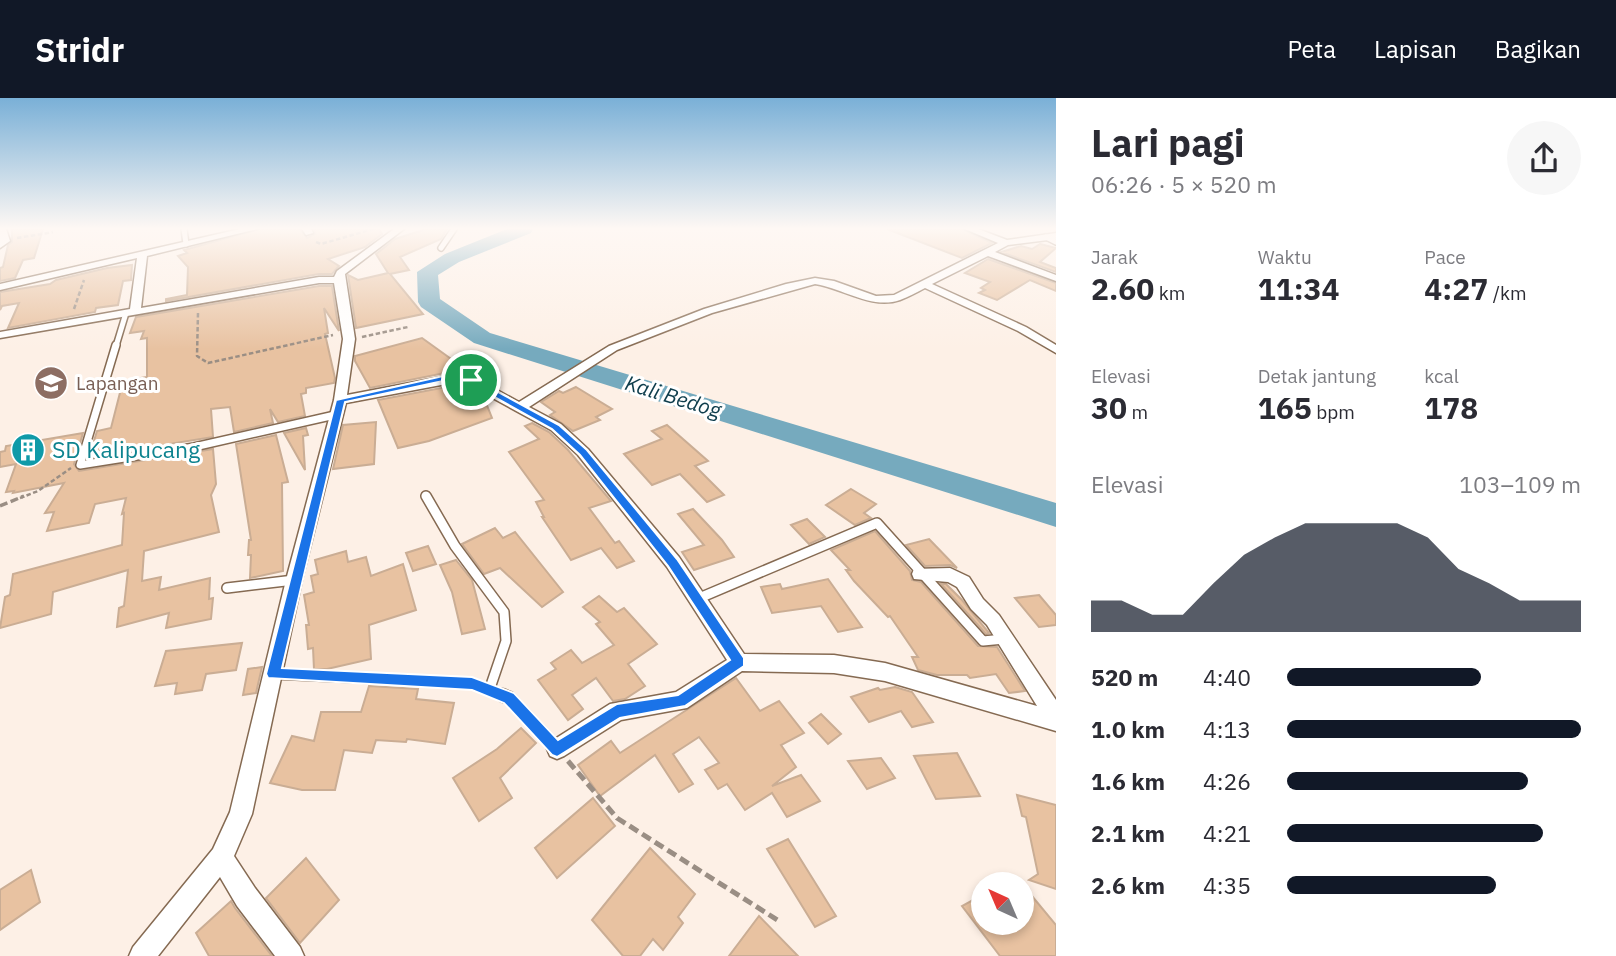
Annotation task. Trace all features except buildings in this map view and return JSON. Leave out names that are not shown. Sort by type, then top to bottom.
[{"type":"street","points":[[0,287],[88,269]]},
{"type":"street","points":[[130,313],[139,269]]},
{"type":"street","points":[[0,335],[319,280],[341,274],[348,269]]},
{"type":"street","points":[[521,406],[612,348],[708,311],[806,282],[830,283],[880,300],[896,298],[954,269]]},
{"type":"street","points":[[1032,269],[1056,278]]},
{"type":"street","points":[[142,956],[221,856],[241,814],[338,408],[349,335],[341,274]]},
{"type":"street","points":[[925,284],[1053,343]]},
{"type":"street","points":[[338,408],[457,378],[471,380],[556,427],[583,452],[673,562],[739,662]]},
{"type":"street","points":[[920,574],[950,575],[963,582],[977,604],[993,620],[1056,719]]},
{"type":"street","points":[[557,749],[617,711],[680,701],[739,662],[834,664],[885,672],[1056,719]]},
{"type":"street","points":[[221,856],[246,897],[291,956]]},
{"type":"lane","points":[[130,313],[80,465],[194,447],[338,408]]},
{"type":"lane","points":[[426,496],[455,545],[504,612],[508,622],[508,635],[490,688]]},
{"type":"lane","points":[[697,600],[877,523],[983,641],[1004,639]]},
{"type":"lane","points":[[227,588],[295,580]]},
{"type":"lane","points":[[273,674],[472,683],[490,688],[509,698],[557,749]]},
{"type":"path","points":[[69,321],[88,269]]},
{"type":"path","points":[[199,300],[197,356],[203,362],[408,327]]},
{"type":"path","points":[[0,506],[38,491],[62,472],[80,465]]},
{"type":"path","points":[[557,749],[617,818],[779,920]]},
{"type":"waterway","name":"Kali Bedog","points":[[432,269],[427,272],[429,302],[482,338],[1056,515]]},
{"type":"place","name":"Lapangan","points":[[51,383]]},
{"type":"place","name":"SD Kalipucang","points":[[28,450]]},
{"type":"route","points":[[443,379],[471,380],[556,427],[583,452],[673,562],[739,662],[680,701],[617,711],[557,749],[509,698],[490,688],[472,683],[273,674],[340,400],[443,379]]}]
